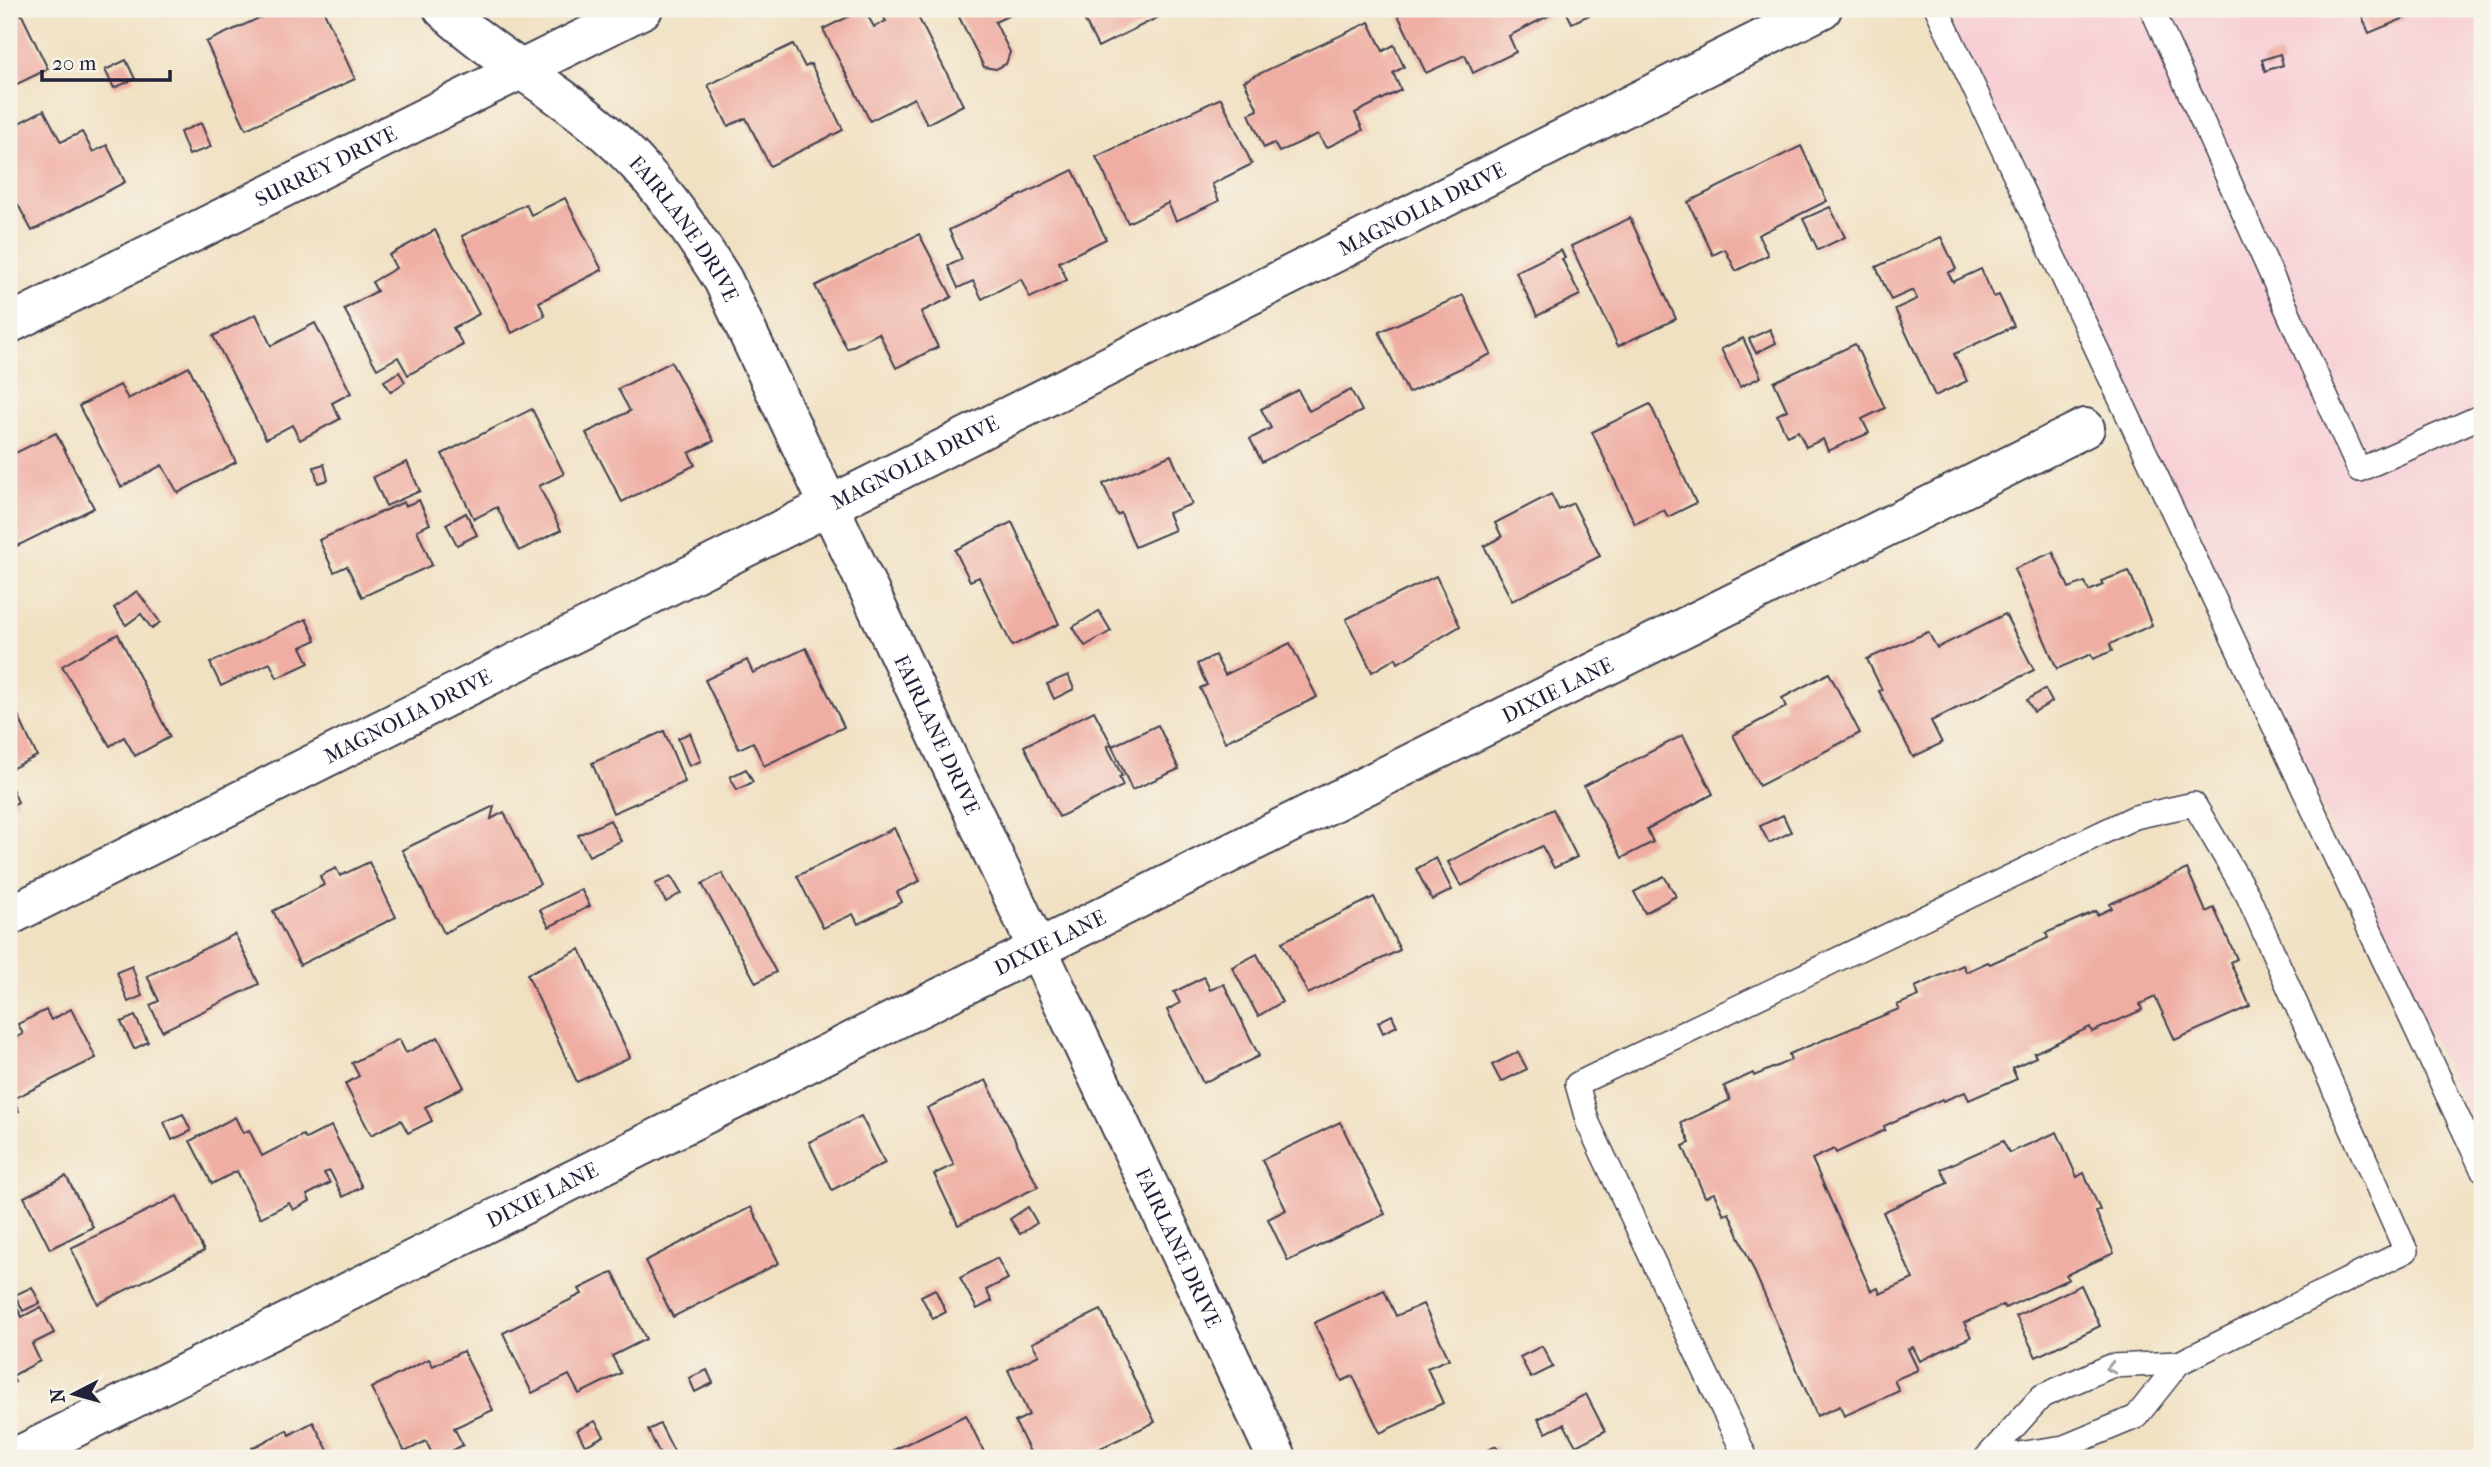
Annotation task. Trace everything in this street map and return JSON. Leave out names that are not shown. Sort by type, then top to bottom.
[{"type":"street","name":"FAIRLANE DRIVE","points":[[443,9],[520,70],[599,127],[634,160],[683,217],[723,280],[1277,1458]]},
{"type":"street","name":"SURREY DRIVE","points":[[9,324],[643,9]]},
{"type":"street","name":"MAGNOLIA DRIVE","points":[[9,916],[1822,9]]},
{"type":"street","name":"DIXIE LANE","points":[[15,1458],[2085,428]]},
{"type":"lane","points":[[1937,9],[2482,1169]]},
{"type":"lane","points":[[2152,9],[2359,470],[2482,416]]},
{"type":"lane","points":[[1746,1458],[1588,1123],[1577,1084],[2135,817],[2194,804],[2248,896],[2406,1251],[2179,1363],[2111,1366],[2042,1396],[1986,1458]]},
{"type":"lane","points":[[1993,1458],[2064,1447],[2136,1417],[2179,1363]]},
{"type":"shaded area","points":[[1942,9],[2482,9],[2482,1144]]},
{"type":"building","points":[[9,9],[19,9],[48,69],[9,88]]},
{"type":"building","points":[[279,9],[323,9],[355,79],[246,129],[206,42]]},
{"type":"building","points":[[864,9],[874,27],[886,21],[883,16],[898,9],[914,9],[963,105],[927,124],[914,98],[870,121],[823,29]]},
{"type":"building","points":[[955,9],[1023,9],[995,22],[1010,52],[1006,64],[996,69],[984,67]]},
{"type":"building","points":[[1079,9],[1175,9],[1098,47]]},
{"type":"building","points":[[1395,9],[1546,9],[1550,15],[1509,36],[1516,52],[1473,73],[1465,55],[1426,73]]},
{"type":"building","points":[[1565,9],[1602,9],[1572,23]]},
{"type":"building","points":[[2374,9],[2401,9],[2405,18],[2369,33],[2361,14]]},
{"type":"building","points":[[1369,22],[1383,51],[1394,45],[1404,67],[1393,73],[1401,90],[1355,113],[1363,130],[1326,148],[1318,134],[1279,152],[1274,143],[1264,148],[1249,114],[1258,110],[1244,81]]},
{"type":"building","points":[[793,44],[805,67],[811,64],[843,130],[770,166],[746,118],[728,126],[708,85]]},
{"type":"building","points":[[2280,54],[2283,65],[2265,71],[2262,60]]},
{"type":"building","points":[[126,60],[135,79],[114,88],[105,70]]},
{"type":"building","points":[[1221,98],[1252,164],[1212,184],[1219,201],[1176,221],[1168,203],[1128,223],[1096,157]]},
{"type":"building","points":[[44,110],[61,142],[82,132],[93,152],[107,145],[125,182],[32,231],[15,199],[9,202],[9,128]]},
{"type":"building","points":[[201,123],[211,147],[189,155],[180,132]]},
{"type":"building","points":[[1801,146],[1827,201],[1758,235],[1768,255],[1736,271],[1725,249],[1713,255],[1688,202]]},
{"type":"building","points":[[1073,170],[1106,239],[1059,262],[1067,280],[1030,298],[1021,279],[982,299],[973,281],[958,288],[948,266],[962,259],[949,230]]},
{"type":"building","points":[[565,198],[602,270],[539,302],[545,316],[512,333],[462,236],[526,204],[531,215]]},
{"type":"building","points":[[1830,207],[1845,237],[1818,250],[1803,219]]},
{"type":"building","points":[[1630,218],[1676,319],[1618,346],[1571,246]]},
{"type":"building","points":[[435,230],[479,314],[453,328],[463,345],[408,375],[398,357],[377,369],[344,309],[377,291],[372,282],[396,268],[389,255]]},
{"type":"building","points":[[919,234],[952,297],[921,312],[938,347],[896,368],[879,333],[847,349],[815,286]]},
{"type":"building","points":[[1941,237],[1956,269],[1948,273],[1953,282],[1981,269],[1994,297],[1999,295],[2014,326],[1954,354],[1967,381],[1935,396],[1895,309],[1917,299],[1913,290],[1891,300],[1876,267]]},
{"type":"building","points":[[1561,250],[1565,258],[1562,259],[1580,295],[1537,316],[1516,272]]},
{"type":"building","points":[[1463,295],[1491,354],[1408,393],[1379,332]]},
{"type":"building","points":[[256,314],[271,346],[315,323],[351,393],[332,403],[340,419],[300,440],[292,425],[266,439],[213,336]]},
{"type":"building","points":[[1770,329],[1776,343],[1756,353],[1749,339]]},
{"type":"building","points":[[1743,338],[1761,377],[1740,387],[1721,349]]},
{"type":"building","points":[[1855,344],[1885,408],[1862,419],[1869,433],[1828,451],[1823,439],[1806,447],[1798,431],[1787,436],[1777,415],[1787,410],[1774,382]]},
{"type":"building","points":[[671,362],[714,441],[689,453],[695,465],[622,502],[586,433],[630,411],[618,389]]},
{"type":"building","points":[[189,367],[236,462],[178,493],[162,465],[121,487],[79,406],[120,385],[128,399]]},
{"type":"building","points":[[399,372],[405,382],[391,392],[384,381]]},
{"type":"building","points":[[1298,390],[1309,411],[1351,390],[1362,411],[1262,462],[1250,439],[1271,428],[1261,409]]},
{"type":"building","points":[[1650,404],[1696,503],[1668,517],[1664,510],[1635,524],[1592,432]]},
{"type":"building","points":[[532,409],[564,474],[539,486],[561,530],[519,551],[497,507],[474,519],[442,454]]},
{"type":"building","points":[[56,433],[94,508],[9,550],[9,456]]},
{"type":"building","points":[[1171,455],[1192,504],[1168,513],[1175,530],[1135,547],[1121,513],[1117,515],[1103,484]]},
{"type":"building","points":[[407,462],[420,491],[386,506],[373,477]]},
{"type":"building","points":[[324,464],[328,480],[318,483],[314,467]]},
{"type":"building","points":[[1551,494],[1559,510],[1573,503],[1600,556],[1512,601],[1484,546],[1502,537],[1495,523]]},
{"type":"building","points":[[419,500],[430,524],[417,530],[432,565],[362,597],[347,566],[334,572],[319,540],[404,502],[405,506]]},
{"type":"building","points":[[466,513],[477,535],[457,545],[446,524]]},
{"type":"building","points":[[1012,522],[1059,624],[1012,646],[979,577],[970,581],[955,550]]},
{"type":"building","points":[[2053,552],[2069,588],[2085,582],[2089,591],[2103,585],[2101,581],[2129,571],[2152,625],[2110,644],[2112,651],[2093,659],[2091,654],[2057,669],[2014,569]]},
{"type":"building","points":[[1436,576],[1460,626],[1398,663],[1396,658],[1372,672],[1346,619]]},
{"type":"building","points":[[137,591],[160,622],[152,629],[141,614],[126,625],[114,608]]},
{"type":"building","points":[[1099,611],[1111,631],[1085,646],[1073,627]]},
{"type":"building","points":[[2005,614],[2034,670],[1931,721],[1942,743],[1913,757],[1879,691],[1882,690],[1867,659],[1928,632],[1937,648]]},
{"type":"building","points":[[306,619],[316,640],[301,647],[309,663],[277,678],[270,663],[221,686],[210,663]]},
{"type":"building","points":[[118,634],[170,737],[135,756],[124,737],[110,746],[62,666]]},
{"type":"building","points":[[1290,643],[1317,697],[1225,742],[1200,688],[1207,685],[1197,664],[1215,655],[1225,675]]},
{"type":"building","points":[[806,648],[844,727],[764,766],[753,742],[739,749],[705,680],[747,660],[753,673]]},
{"type":"building","points":[[1829,673],[1860,733],[1759,786],[1733,735],[1786,707],[1782,698]]},
{"type":"building","points":[[1068,675],[1074,689],[1054,699],[1047,684]]},
{"type":"building","points":[[2045,689],[2052,702],[2034,712],[2027,700]]},
{"type":"building","points":[[9,696],[37,756],[9,770]]},
{"type":"building","points":[[1094,711],[1112,745],[1107,746],[1122,776],[1119,777],[1123,786],[1059,817],[1024,746]]},
{"type":"building","points":[[1158,725],[1179,769],[1132,790],[1112,746]]},
{"type":"building","points":[[664,731],[685,782],[613,813],[592,763]]},
{"type":"building","points":[[690,733],[701,761],[689,766],[678,738]]},
{"type":"building","points":[[1683,735],[1713,794],[1647,829],[1653,842],[1622,858],[1584,786]]},
{"type":"building","points":[[746,769],[753,782],[737,790],[730,777]]},
{"type":"building","points":[[9,782],[18,802],[9,807]]},
{"type":"building","points":[[494,806],[491,819],[504,812],[540,884],[444,933],[402,850]]},
{"type":"building","points":[[1553,809],[1577,857],[1554,868],[1542,846],[1461,886],[1448,862]]},
{"type":"building","points":[[1783,815],[1791,832],[1769,843],[1760,826]]},
{"type":"building","points":[[610,820],[621,841],[589,856],[578,835]]},
{"type":"building","points":[[894,828],[920,881],[897,892],[902,902],[858,924],[853,914],[823,928],[797,876]]},
{"type":"building","points":[[1436,858],[1452,890],[1432,900],[1416,869]]},
{"type":"building","points":[[369,862],[396,917],[300,965],[273,911],[324,885],[320,876],[336,868],[340,876]]},
{"type":"building","points":[[2187,869],[2206,912],[2214,908],[2237,959],[2230,962],[2250,1006],[2175,1040],[2155,997],[2140,1004],[2142,1010],[2092,1032],[2090,1027],[2034,1053],[2036,1057],[2012,1068],[2017,1079],[1969,1100],[1965,1092],[1943,1101],[1942,1099],[1884,1126],[1885,1130],[1836,1153],[1834,1149],[1812,1159],[1871,1291],[1878,1288],[1880,1294],[1913,1279],[1883,1212],[1948,1183],[1941,1169],[2003,1141],[2009,1153],[2057,1132],[2077,1177],[2084,1173],[2100,1210],[2096,1212],[2114,1253],[2066,1275],[2069,1279],[1964,1323],[1971,1337],[1920,1361],[1913,1347],[1908,1349],[1918,1370],[1894,1380],[1899,1391],[1844,1416],[1840,1406],[1817,1416],[1729,1213],[1724,1215],[1714,1193],[1705,1197],[1683,1146],[1690,1143],[1681,1123],[1730,1100],[1724,1086],[1791,1060],[1789,1054],[1899,1009],[1897,1005],[1919,996],[1915,987],[1963,965],[1966,972],[1988,962],[1990,964],[2048,938],[2046,933],[2096,911],[2097,915],[2112,908],[2110,904]]},
{"type":"building","points":[[722,873],[776,972],[756,983],[702,884]]},
{"type":"building","points":[[671,876],[681,893],[666,902],[655,884]]},
{"type":"building","points":[[1664,876],[1676,896],[1645,913],[1634,892]]},
{"type":"building","points":[[581,889],[590,906],[549,927],[540,910]]},
{"type":"building","points":[[1374,897],[1400,950],[1308,994],[1282,942]]},
{"type":"building","points":[[235,934],[259,984],[162,1031],[150,1005],[159,1001],[147,976]]},
{"type":"building","points":[[580,949],[630,1057],[577,1082],[527,974]]},
{"type":"building","points":[[1257,954],[1282,1002],[1258,1016],[1232,967]]},
{"type":"building","points":[[132,966],[142,996],[128,1002],[117,972]]},
{"type":"building","points":[[1204,977],[1210,990],[1224,984],[1259,1056],[1203,1083],[1167,1010],[1180,1003],[1174,992]]},
{"type":"building","points":[[71,1009],[96,1058],[13,1099],[19,1111],[9,1116],[9,1041],[23,1034],[18,1024],[46,1010],[51,1020]]},
{"type":"building","points":[[1392,1015],[1397,1026],[1383,1033],[1378,1022]]},
{"type":"building","points":[[135,1016],[148,1042],[134,1049],[121,1022]]},
{"type":"building","points":[[438,1037],[464,1087],[425,1107],[432,1121],[408,1133],[401,1120],[371,1135],[345,1084],[359,1076],[352,1063],[399,1039],[406,1053]]},
{"type":"building","points":[[1518,1052],[1527,1069],[1501,1082],[1492,1065]]},
{"type":"building","points":[[986,1080],[1038,1187],[958,1225],[934,1174],[954,1165],[927,1108]]},
{"type":"building","points":[[183,1114],[191,1131],[172,1140],[164,1122]]},
{"type":"building","points":[[861,1116],[885,1163],[832,1190],[809,1142]]},
{"type":"building","points":[[235,1117],[243,1133],[249,1130],[262,1156],[303,1135],[306,1139],[331,1126],[362,1187],[343,1197],[330,1171],[324,1173],[330,1183],[307,1195],[310,1201],[293,1210],[289,1203],[260,1218],[237,1171],[212,1184],[190,1141]]},
{"type":"building","points":[[1340,1122],[1385,1214],[1288,1261],[1268,1219],[1286,1210],[1262,1160]]},
{"type":"building","points":[[66,1176],[93,1227],[50,1249],[24,1197]]},
{"type":"building","points":[[177,1196],[204,1251],[98,1304],[71,1248]]},
{"type":"building","points":[[751,1207],[779,1263],[673,1317],[645,1261]]},
{"type":"building","points":[[1028,1207],[1037,1223],[1020,1234],[1010,1219]]},
{"type":"building","points":[[997,1258],[1008,1279],[986,1290],[992,1301],[977,1309],[960,1278]]},
{"type":"building","points":[[613,1272],[646,1339],[612,1356],[621,1373],[579,1394],[569,1375],[532,1393],[503,1333],[582,1294],[579,1289]]},
{"type":"building","points":[[2081,1285],[2100,1326],[2036,1357],[2016,1316]]},
{"type":"building","points":[[32,1287],[40,1303],[23,1311],[15,1295]]},
{"type":"building","points":[[935,1289],[946,1312],[933,1319],[921,1296]]},
{"type":"building","points":[[1384,1290],[1396,1316],[1423,1304],[1449,1359],[1427,1368],[1443,1403],[1380,1433],[1353,1376],[1342,1381],[1314,1323]]},
{"type":"building","points":[[13,1300],[22,1317],[41,1307],[54,1333],[32,1344],[40,1361],[12,1376],[15,1382],[9,1386],[9,1302]]},
{"type":"building","points":[[1101,1310],[1155,1422],[1080,1458],[1033,1458],[1015,1422],[1029,1415],[1008,1370],[1039,1355],[1032,1343]]},
{"type":"building","points":[[1542,1346],[1553,1367],[1531,1378],[1520,1357]]},
{"type":"building","points":[[463,1351],[493,1410],[454,1428],[463,1445],[438,1458],[434,1458],[426,1441],[405,1452],[371,1388],[429,1359],[433,1366]]},
{"type":"building","points":[[707,1370],[713,1383],[695,1392],[689,1378]]},
{"type":"building","points":[[1586,1394],[1605,1431],[1576,1446],[1564,1424],[1546,1433],[1538,1419]]},
{"type":"building","points":[[966,1415],[987,1458],[877,1458]]},
{"type":"building","points":[[595,1421],[604,1436],[585,1446],[577,1430]]},
{"type":"building","points":[[313,1422],[332,1458],[257,1458],[252,1448],[287,1430],[289,1435]]},
{"type":"building","points":[[660,1424],[676,1455],[669,1458],[662,1458],[648,1430]]},
{"type":"building","points":[[1496,1446],[1502,1458],[1472,1458]]}]
